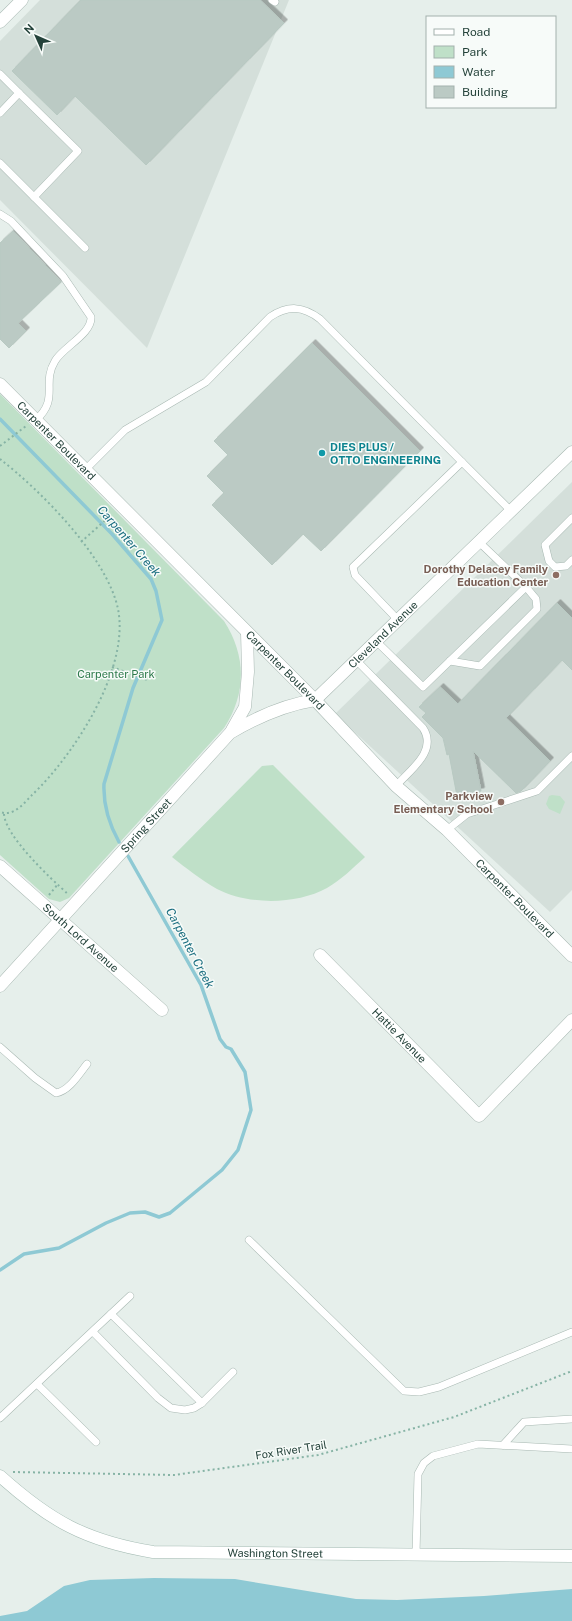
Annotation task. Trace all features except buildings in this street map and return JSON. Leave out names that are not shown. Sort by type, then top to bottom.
[{"type":"street","points":[[0,22],[22,0]]},
{"type":"street","name":"Carpenter Boulevard","points":[[0,384],[315,700],[396,786],[446,830],[572,956]]},
{"type":"street","name":"Cleveland Avenue","points":[[315,700],[377,642],[572,452]]},
{"type":"street","points":[[230,733],[245,707],[248,672],[247,632]]},
{"type":"street","name":"Spring Street","points":[[0,986],[230,733],[268,713],[298,703],[315,700]]},
{"type":"street","name":"South Lord Avenue","points":[[0,866],[162,1010]]},
{"type":"street","name":"Hattie Avenue","points":[[320,956],[479,1116],[572,1020]]},
{"type":"street","name":"Washington Street","points":[[5,1474],[35,1506],[65,1526],[93,1538],[130,1549],[172,1554],[572,1556]]},
{"type":"lane","points":[[0,74],[78,151],[34,197]]},
{"type":"lane","points":[[0,113],[19,93]]},
{"type":"lane","points":[[0,163],[85,248]]},
{"type":"lane","points":[[0,214],[11,221],[63,276],[91,317],[91,322],[87,330],[57,357],[53,365],[50,378],[49,404],[36,420]]},
{"type":"lane","points":[[85,470],[125,430],[206,382],[270,316],[280,310],[289,308],[306,310],[320,319],[511,511]]},
{"type":"lane","points":[[398,620],[355,575],[354,567],[462,462]]},
{"type":"lane","points":[[572,518],[544,545],[549,561],[555,567],[566,566],[572,560]]},
{"type":"lane","points":[[450,661],[480,666],[538,609],[536,599],[526,587],[479,542]]},
{"type":"lane","points":[[377,642],[423,688],[526,587]]},
{"type":"lane","points":[[357,661],[423,728],[428,738],[428,746],[424,755],[396,786]]},
{"type":"lane","points":[[446,830],[467,814],[537,791],[572,756]]},
{"type":"lane","points":[[0,1047],[35,1078],[56,1093],[62,1092],[87,1064]]},
{"type":"lane","points":[[248,1240],[404,1392],[419,1392],[439,1387],[572,1332]]},
{"type":"lane","points":[[0,1418],[130,1296]]},
{"type":"lane","points":[[111,1314],[202,1403]]},
{"type":"lane","points":[[93,1332],[165,1404],[171,1408],[185,1410],[202,1403],[233,1372]]},
{"type":"lane","points":[[37,1384],[96,1442]]},
{"type":"lane","points":[[503,1445],[524,1422],[572,1419]]},
{"type":"lane","points":[[416,1555],[418,1474],[424,1462],[433,1456],[478,1444],[572,1449]]},
{"type":"path","points":[[0,446],[20,430]]},
{"type":"path","points":[[0,459],[51,505],[81,542],[108,583],[115,599],[120,623],[112,667],[92,716],[67,756],[47,780],[23,804],[13,812],[4,814],[0,812]]},
{"type":"path","points":[[81,542],[109,517]]},
{"type":"path","points":[[112,667],[147,680]]},
{"type":"path","points":[[4,814],[7,824],[20,844],[70,896]]},
{"type":"path","name":"Fox River Trail","points":[[5,1474],[174,1475],[318,1456],[454,1417],[572,1371]]},
{"type":"shaded area","points":[[40,0],[289,0],[147,348],[0,200],[0,41]]},
{"type":"shaded area","name":"Parkview Elementary School","points":[[572,482],[572,890],[550,912],[335,714]]},
{"type":"green space","name":"Carpenter Park","points":[[0,394],[224,621],[237,647],[240,661],[240,688],[237,701],[232,715],[224,728],[69,898],[60,902],[49,899],[0,855]]},
{"type":"green space","points":[[273,765],[365,857],[342,878],[315,894],[301,898],[272,901],[243,898],[217,889],[199,878],[172,857],[262,766]]},
{"type":"green space","points":[[549,796],[560,796],[565,802],[560,814],[549,809],[546,804]]},
{"type":"water","points":[[154,1578],[235,1579],[356,1599],[397,1600],[484,1596],[572,1589],[572,1621],[0,1621],[0,1616],[27,1611],[64,1586],[90,1580]]},
{"type":"waterway","name":"Carpenter Creek","points":[[0,419],[112,534],[151,579],[156,591],[162,620],[133,688],[104,784],[107,814],[119,842]]},
{"type":"waterway","name":"Carpenter Creek","points":[[0,1270],[24,1254],[59,1248],[106,1223],[130,1213],[145,1212],[159,1217],[170,1213],[222,1170],[238,1150],[251,1110],[245,1072],[231,1049],[226,1047],[220,1039],[201,985],[128,856]]},
{"type":"place","name":"DIES PLUS / OTTO ENGINEERING","points":[[322,453]]},
{"type":"place","name":"Dorothy Delacey Family Education Center","points":[[556,575]]},
{"type":"place","name":"Parkview Elementary School","points":[[501,802]]}]
